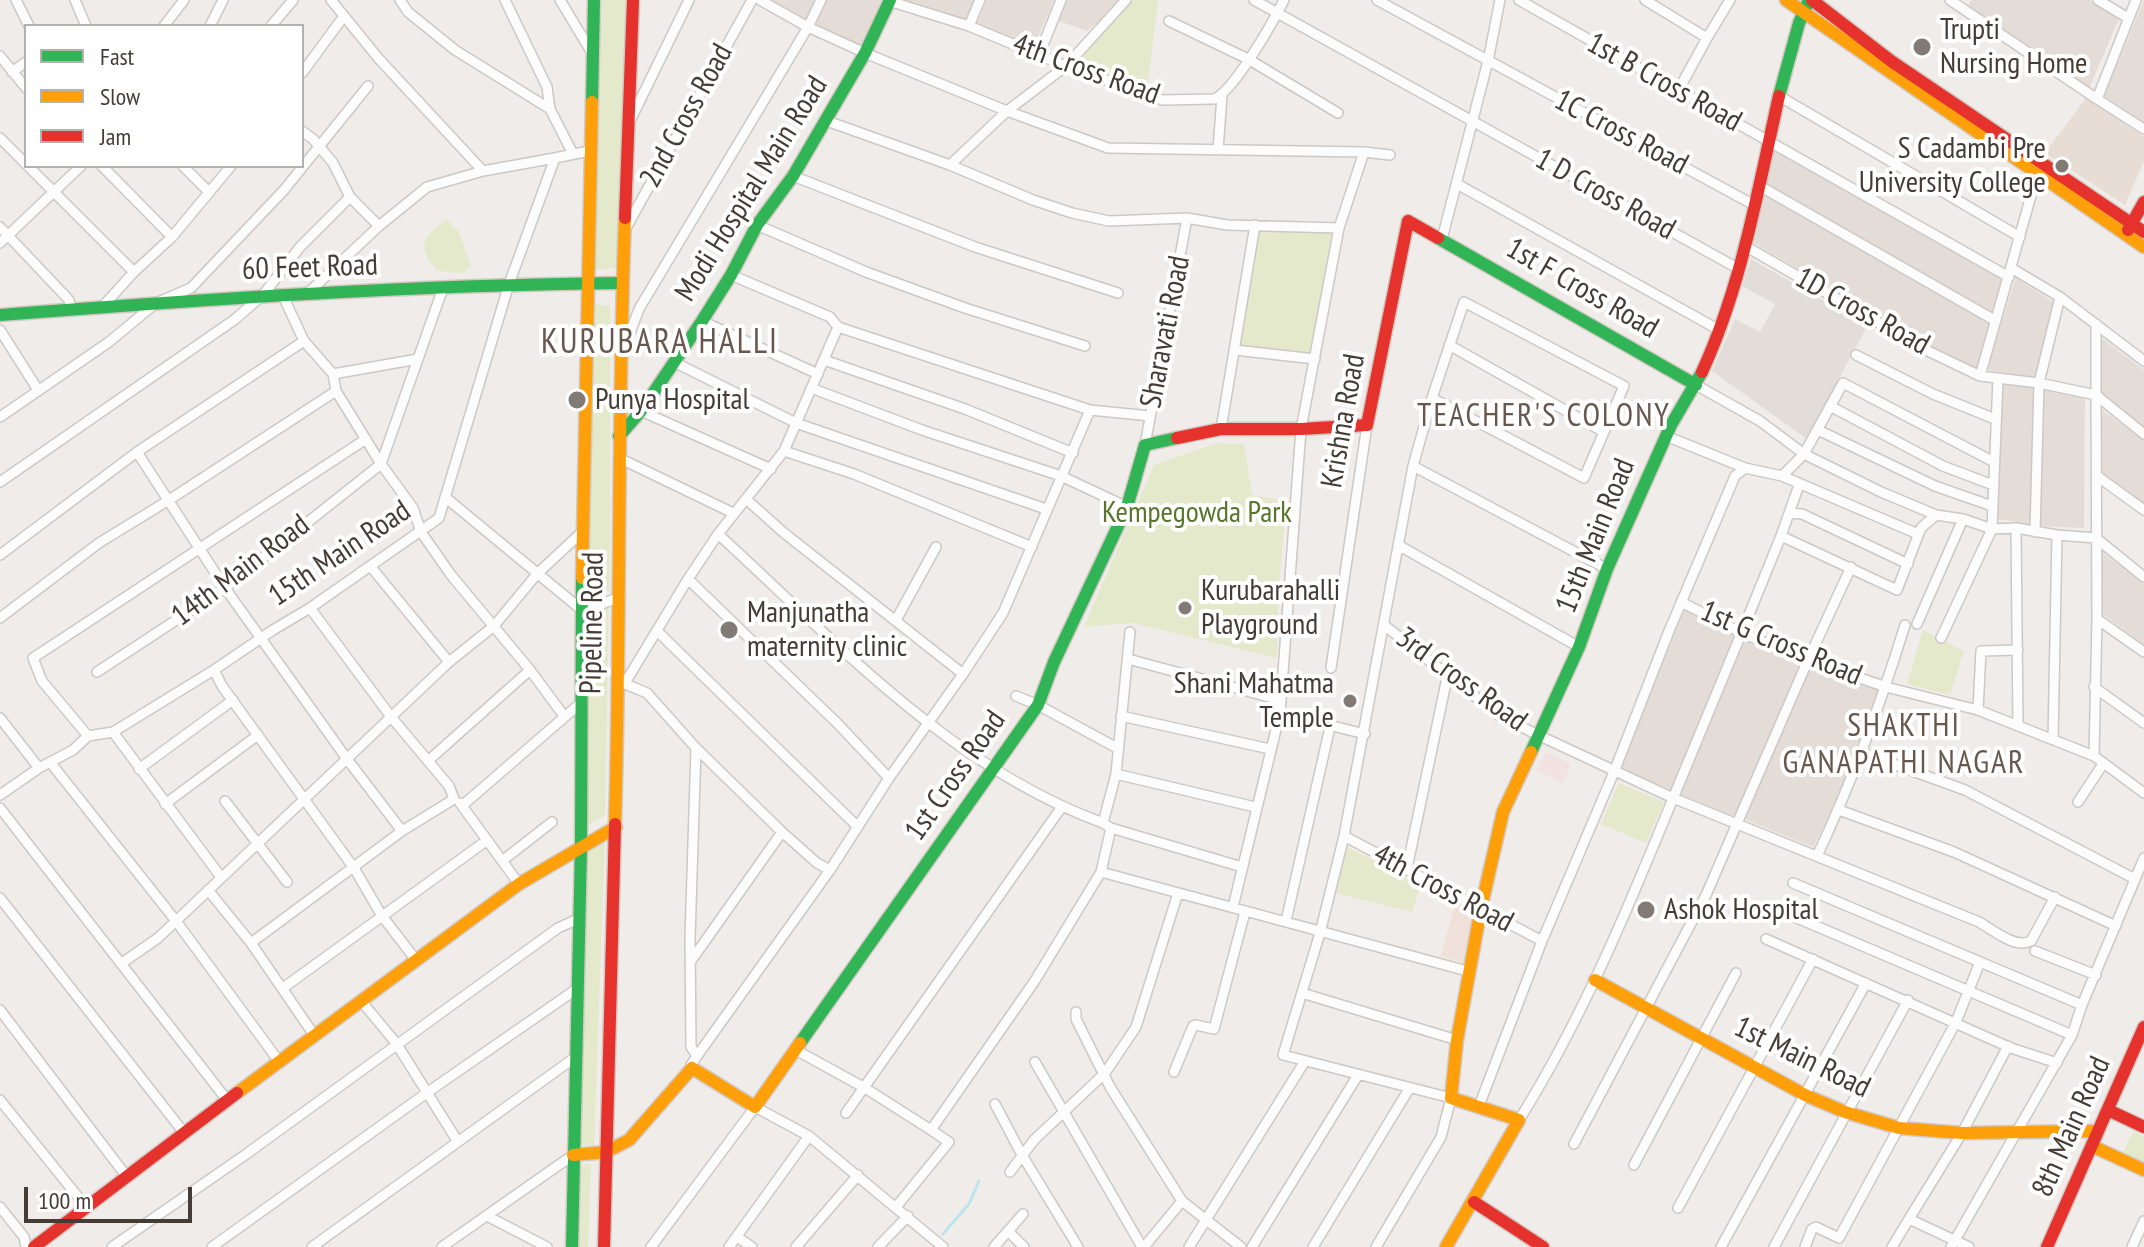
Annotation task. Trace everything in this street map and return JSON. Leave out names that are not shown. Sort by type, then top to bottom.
[{"type":"street","points":[[16,0],[28,24]]},
{"type":"street","points":[[75,0],[81,24]]},
{"type":"street","points":[[166,24],[184,0]]},
{"type":"street","points":[[211,24],[223,0]]},
{"type":"street","points":[[273,24],[293,0]]},
{"type":"street","points":[[331,0],[379,59],[483,171]]},
{"type":"street","points":[[400,0],[408,12],[455,50],[550,109]]},
{"type":"street","points":[[505,0],[547,87],[550,109],[573,154]]},
{"type":"street","points":[[560,0],[592,53]]},
{"type":"street","name":"Pipeline Road","points":[[572,1247],[581,848],[582,532],[594,0]]},
{"type":"street","name":"Pipeline Road","points":[[605,1247],[622,683],[619,436],[623,233],[633,0]]},
{"type":"street","points":[[628,126],[689,0]]},
{"type":"street","name":"2nd Cross Road","points":[[623,233],[752,0]]},
{"type":"street","points":[[760,0],[808,27],[865,53],[1108,148],[1390,155]]},
{"type":"street","points":[[621,357],[639,309],[808,27],[821,0]]},
{"type":"street","name":"4th Cross Road","points":[[890,0],[969,26],[1066,66],[1163,100],[1214,99],[1222,96]]},
{"type":"street","name":"Modi Hospital Main Road","points":[[619,436],[641,411],[702,321],[757,225],[793,176],[865,53],[890,0]]},
{"type":"street","points":[[969,26],[980,0]]},
{"type":"street","points":[[1039,55],[1061,0]]},
{"type":"street","points":[[950,165],[1007,111],[1066,66],[1126,0]]},
{"type":"street","name":"1 D Cross Road","points":[[1254,0],[1739,269]]},
{"type":"street","points":[[1218,150],[1222,96],[1284,0]]},
{"type":"street","points":[[1377,0],[1488,61]]},
{"type":"street","points":[[1442,239],[1488,61],[1500,0]]},
{"type":"street","name":"1st B Cross Road","points":[[1519,0],[1768,141],[2060,297],[2144,361]]},
{"type":"street","points":[[1645,0],[1707,38]]},
{"type":"street","points":[[1678,91],[1730,0]]},
{"type":"street","points":[[1786,0],[1808,4],[2129,229],[2144,247]]},
{"type":"street","points":[[1950,0],[2144,129]]},
{"type":"street","points":[[1965,10],[1969,0]]},
{"type":"street","points":[[2098,0],[2128,18]]},
{"type":"street","points":[[2097,99],[2136,0]]},
{"type":"street","name":"15th Main Road","points":[[1451,1098],[1457,1040],[1481,908],[1503,812],[1579,647],[1607,569],[1666,436],[1696,385],[1721,331],[1745,246],[1779,96],[1808,4]]},
{"type":"street","points":[[304,70],[344,16]]},
{"type":"street","points":[[1169,21],[1248,59],[1338,113]]},
{"type":"street","points":[[0,56],[24,86]]},
{"type":"street","name":"1C Cross Road","points":[[1488,61],[1754,205]]},
{"type":"street","points":[[12,72],[24,63]]},
{"type":"street","points":[[304,165],[368,86]]},
{"type":"street","points":[[1779,96],[2020,237]]},
{"type":"street","points":[[827,121],[1072,213],[1109,221],[1187,218],[1227,225],[1339,228]]},
{"type":"street","points":[[304,133],[333,163],[350,197],[379,226]]},
{"type":"street","points":[[0,138],[24,162]]},
{"type":"street","points":[[307,295],[379,226],[427,187],[483,171],[589,151]]},
{"type":"street","points":[[1233,907],[1280,713],[1301,429],[1339,228],[1364,152]]},
{"type":"street","name":"15th Main Road","points":[[0,795],[39,768],[73,750],[88,736],[113,732],[214,670],[371,567],[439,518],[509,284],[555,158]]},
{"type":"street","points":[[1980,376],[2041,167]]},
{"type":"street","points":[[30,168],[134,272]]},
{"type":"street","points":[[4,239],[79,168]]},
{"type":"street","points":[[104,168],[172,237]]},
{"type":"street","points":[[185,168],[209,192]]},
{"type":"street","points":[[103,306],[172,237],[229,168]]},
{"type":"street","points":[[0,417],[109,342],[156,303],[191,288],[302,168]]},
{"type":"street","points":[[793,176],[975,247],[1118,293]]},
{"type":"street","points":[[1457,184],[1721,331]]},
{"type":"street","points":[[1758,185],[1996,321]]},
{"type":"street","points":[[0,482],[234,320],[263,295],[300,247],[350,197]]},
{"type":"street","points":[[2129,229],[2144,202]]},
{"type":"street","name":"Sharavati Road","points":[[1145,445],[1187,218]]},
{"type":"street","name":"Krishna Road","points":[[1331,668],[1367,425],[1408,221],[1442,239]]},
{"type":"street","points":[[757,225],[866,272],[965,308],[1085,346]]},
{"type":"street","points":[[1221,429],[1255,225]]},
{"type":"street","points":[[0,227],[4,239],[69,300],[71,308]]},
{"type":"street","points":[[2129,229],[2144,232]]},
{"type":"street","name":"1st F Cross Road","points":[[1442,239],[1696,385]]},
{"type":"street","name":"1D Cross Road","points":[[1745,246],[1926,350],[1980,376],[2039,383],[2096,395]]},
{"type":"street","points":[[731,275],[830,317],[838,327],[1090,410],[1150,416]]},
{"type":"street","name":"60 Feet Road","points":[[2,311],[263,295],[509,284],[622,283]]},
{"type":"street","points":[[381,464],[443,288]]},
{"type":"street","points":[[283,296],[304,341],[333,374],[336,391],[381,464],[413,508],[421,532],[451,575],[564,716]]},
{"type":"street","points":[[2035,532],[2039,383],[2060,297]]},
{"type":"street","points":[[1432,398],[1584,478],[1624,386],[1464,302],[1432,398],[1413,466],[1344,836],[1320,933],[1283,1055],[1451,1098],[1519,1120]]},
{"type":"street","points":[[702,321],[818,374]]},
{"type":"street","points":[[2094,756],[2096,324]]},
{"type":"street","points":[[830,870],[817,863],[782,832],[696,748],[647,693],[622,683],[718,534],[784,451],[838,327]]},
{"type":"street","points":[[0,330],[38,390]]},
{"type":"street","points":[[0,555],[137,452],[304,341]]},
{"type":"street","points":[[1449,345],[1604,432]]},
{"type":"street","points":[[1235,350],[1315,359]]},
{"type":"street","points":[[1856,355],[1933,394],[1995,419]]},
{"type":"street","points":[[333,374],[418,359]]},
{"type":"street","points":[[824,360],[965,409],[1073,453]]},
{"type":"street","points":[[674,362],[796,423],[1046,509]]},
{"type":"street","points":[[1941,638],[1992,529],[1998,378]]},
{"type":"street","points":[[1782,476],[1804,454],[1843,383],[1994,462]]},
{"type":"street","points":[[1696,385],[1760,421],[1804,454],[1881,492],[1936,515],[1963,519],[1992,529],[2016,528],[2096,538],[2144,577]]},
{"type":"street","points":[[811,388],[922,430],[1061,476],[1127,507]]},
{"type":"street","points":[[0,618],[99,543],[336,391]]},
{"type":"street","points":[[2096,395],[2144,434]]},
{"type":"street","points":[[1830,406],[1943,466],[1993,485]]},
{"type":"street","points":[[445,1246],[573,1155],[606,1152],[629,1140],[695,1062],[830,870],[889,778],[1003,613],[1090,410]]},
{"type":"street","points":[[641,411],[771,469]]},
{"type":"street","points":[[1145,445],[1221,429],[1367,425]]},
{"type":"street","points":[[1818,430],[1935,486],[1992,506]]},
{"type":"street","points":[[1666,436],[1745,468],[1782,476],[1918,534]]},
{"type":"street","points":[[88,736],[42,681],[33,658],[366,439]]},
{"type":"street","name":"1st Cross Road","points":[[755,1107],[1038,705],[1054,662],[1127,507],[1145,445]]},
{"type":"street","points":[[784,451],[854,474],[1032,547]]},
{"type":"street","points":[[137,452],[225,588],[402,831]]},
{"type":"street","points":[[619,458],[733,513]]},
{"type":"street","name":"14th Main Road","points":[[97,672],[225,588],[381,464]]},
{"type":"street","points":[[1413,466],[1607,569]]},
{"type":"street","points":[[1479,1106],[1542,941],[1614,772],[1681,602],[1735,476],[1745,468]]},
{"type":"street","points":[[2097,476],[2144,510]]},
{"type":"street","points":[[1446,1247],[1538,1090],[1595,980],[1635,892],[1742,633],[1799,485]]},
{"type":"street","points":[[445,497],[583,611],[620,597]]},
{"type":"street","points":[[746,499],[784,533],[963,674]]},
{"type":"street","points":[[1789,513],[1802,514],[1908,564]]},
{"type":"street","points":[[1781,536],[1897,590],[1918,534],[1936,515]]},
{"type":"street","points":[[1917,624],[1963,519]]},
{"type":"street","points":[[2016,528],[2018,725]]},
{"type":"street","points":[[122,963],[176,921],[449,662],[494,626],[537,574],[582,532]]},
{"type":"street","points":[[718,534],[927,724],[993,768],[1061,808],[1107,826],[1242,867]]},
{"type":"street","points":[[2053,740],[2057,535]]},
{"type":"street","points":[[1398,545],[1579,647]]},
{"type":"street","points":[[896,620],[936,547]]},
{"type":"street","points":[[371,567],[449,662]]},
{"type":"street","points":[[1574,1144],[1706,895],[1851,567]]},
{"type":"street","points":[[688,579],[837,723],[889,778]]},
{"type":"street","name":"1st G Cross Road","points":[[1681,602],[1742,633],[1808,660],[1886,687],[1978,710],[2094,756],[2144,793]]},
{"type":"street","points":[[310,608],[392,718],[449,786],[519,884]]},
{"type":"street","points":[[2097,619],[2144,652]]},
{"type":"street","name":"3rd Cross Road","points":[[1384,625],[1501,717],[1673,798],[1979,922],[2021,944],[2031,941],[2055,897]]},
{"type":"street","points":[[1817,856],[1839,810],[1886,687],[1905,625]]},
{"type":"street","points":[[657,631],[857,826]]},
{"type":"street","points":[[931,1130],[1034,982],[1101,872],[1116,774],[1130,632]]},
{"type":"street","points":[[1978,710],[1981,651],[2018,650]]},
{"type":"street","points":[[1128,659],[1280,700]]},
{"type":"street","points":[[214,670],[354,868],[382,916],[416,960]]},
{"type":"street","points":[[429,760],[530,670]]},
{"type":"street","points":[[1407,868],[1448,673]]},
{"type":"street","points":[[2094,687],[2144,723]]},
{"type":"street","points":[[1016,696],[1117,748]]},
{"type":"street","points":[[139,769],[233,700]]},
{"type":"street","points":[[251,943],[402,831],[458,802],[583,701]]},
{"type":"street","points":[[1280,713],[1365,734]]},
{"type":"street","points":[[1121,716],[1270,749]]},
{"type":"street","points":[[0,718],[39,768]]},
{"type":"street","points":[[1286,921],[1330,727]]},
{"type":"street","points":[[113,732],[221,877]]},
{"type":"street","points":[[165,804],[258,735]]},
{"type":"street","points":[[696,748],[691,866],[691,1047],[695,1062],[755,1107],[809,1136],[942,1247]]},
{"type":"street","points":[[1860,752],[1965,790],[2135,879]]},
{"type":"street","points":[[50,762],[176,921],[278,1060]]},
{"type":"street","points":[[2078,802],[2103,764]]},
{"type":"street","points":[[1116,774],[1255,807]]},
{"type":"street","points":[[225,801],[287,882]]},
{"type":"street","points":[[0,808],[227,1100]]},
{"type":"street","points":[[846,1113],[1061,808]]},
{"type":"street","points":[[1839,810],[1954,852],[2116,926]]},
{"type":"street","points":[[502,861],[552,822]]},
{"type":"street","points":[[34,1247],[278,1060],[362,1002],[519,884],[616,827]]},
{"type":"street","points":[[691,961],[782,832]]},
{"type":"street","name":"4th Cross Road","points":[[1344,836],[1542,941]]},
{"type":"street","points":[[283,988],[486,841]]},
{"type":"street","points":[[1953,1244],[2072,1035],[2144,858]]},
{"type":"street","points":[[1101,872],[1471,972]]},
{"type":"street","points":[[1793,883],[2082,1005]]},
{"type":"street","points":[[208,890],[251,943],[314,1035]]},
{"type":"street","points":[[1010,1172],[1022,1155],[1105,1073],[1136,1027],[1178,893]]},
{"type":"street","points":[[0,898],[185,1134]]},
{"type":"street","points":[[1174,1072],[1193,1026],[1214,1029],[1245,912]]},
{"type":"street","points":[[1783,912],[2072,1035]]},
{"type":"street","points":[[112,1247],[233,1164],[558,928],[580,918]]},
{"type":"street","points":[[1766,939],[2008,1046],[2057,1063]]},
{"type":"street","points":[[2035,951],[2096,975]]},
{"type":"street","points":[[1678,1208],[1813,959]]},
{"type":"street","points":[[1805,1247],[1812,1229],[1816,1227],[1839,1238],[1956,1022],[1980,962]]},
{"type":"street","points":[[1634,1165],[1736,973]]},
{"type":"street","name":"1st Main Road","points":[[1595,980],[1805,1095],[1845,1112],[1899,1128],[1962,1133],[2098,1131]]},
{"type":"street","points":[[1721,1247],[1866,983]]},
{"type":"street","points":[[212,1247],[578,988]]},
{"type":"street","points":[[1302,993],[1457,1040]]},
{"type":"street","points":[[1774,1247],[1908,1000]]},
{"type":"street","points":[[362,1002],[396,1043],[458,1142]]},
{"type":"street","points":[[0,1010],[127,1177]]},
{"type":"street","points":[[1076,1012],[1076,1019],[1110,1087],[1182,1201],[1241,1247]]},
{"type":"street","name":"8th Main Road","points":[[2047,1247],[2144,1027]]},
{"type":"street","points":[[1892,1247],[1962,1133],[2008,1046]]},
{"type":"street","points":[[794,1049],[865,1088],[949,1142],[896,1207]]},
{"type":"street","points":[[312,1247],[577,1056]]},
{"type":"street","points":[[1189,1247],[1305,1061]]},
{"type":"street","points":[[1035,1062],[1143,1247],[1182,1201]]},
{"type":"street","points":[[1252,1247],[1358,1075]]},
{"type":"street","points":[[1313,1247],[1409,1089]]},
{"type":"street","points":[[1376,1247],[1441,1137],[1451,1098]]},
{"type":"street","points":[[1,1103],[87,1208]]},
{"type":"street","points":[[995,1104],[1078,1247]]},
{"type":"street","points":[[651,1247],[755,1107]]},
{"type":"street","points":[[2108,1110],[2144,1127]]},
{"type":"street","points":[[729,1247],[809,1136]]},
{"type":"street","points":[[2092,1146],[2144,1170]]},
{"type":"street","points":[[796,1247],[858,1175]]},
{"type":"street","points":[[1474,1202],[1543,1247]]},
{"type":"street","points":[[0,1207],[24,1237],[26,1247]]},
{"type":"street","points":[[994,1247],[1023,1214]]},
{"type":"street","points":[[487,1216],[547,1247]]},
{"type":"street","points":[[878,1247],[908,1216]]},
{"type":"street","points":[[1909,1219],[1953,1244],[1969,1247]]},
{"type":"street","points":[[2132,1247],[2144,1221]]},
{"type":"street","points":[[1008,1231],[1024,1247]]},
{"type":"street","points":[[737,1237],[752,1247]]},
{"type":"shaded area","points":[[770,0],[819,0],[809,21]]},
{"type":"shaded area","points":[[825,0],[882,0],[861,46],[814,24]]},
{"type":"shaded area","points":[[900,0],[974,0],[966,21]]},
{"type":"shaded area","points":[[987,0],[1054,0],[1033,48],[976,26]]},
{"type":"shaded area","points":[[1067,0],[1124,0],[1087,31],[1059,21]]},
{"type":"shaded area","points":[[1971,0],[2090,0],[2119,19],[2089,88],[1968,8]]},
{"type":"shaded area","points":[[2144,0],[2144,122],[2104,96]]},
{"type":"shaded area","points":[[2086,98],[2144,137],[2144,161],[2125,205],[2045,153]]},
{"type":"shaded area","points":[[1775,148],[2006,278],[1994,316],[1765,186]]},
{"type":"shaded area","points":[[1765,195],[1992,323],[1977,370],[1952,360],[1754,243]]},
{"type":"shaded area","points":[[1751,259],[1867,326],[1807,439],[1712,371],[1735,319],[1760,332],[1775,304],[1742,286]]},
{"type":"shaded area","points":[[2016,278],[2056,304],[2034,381],[2031,525],[1994,518],[1993,380],[2033,381],[1987,369]]},
{"type":"shaded area","points":[[2100,337],[2144,370],[2144,429],[2093,391]]},
{"type":"shaded area","points":[[2042,385],[2085,396],[2084,528],[2037,526]]},
{"type":"shaded area","points":[[2092,403],[2144,440],[2144,504],[2094,466]]},
{"type":"shaded area","points":[[2094,546],[2144,584],[2144,645],[2100,612]]},
{"type":"shaded area","points":[[1684,607],[1738,635],[1672,790],[1620,769]]},
{"type":"shaded area","points":[[1744,638],[1802,662],[1736,817],[1679,794]]},
{"type":"shaded area","points":[[1810,665],[1879,689],[1833,809],[1813,847],[1744,819]]},
{"type":"shaded area","points":[[1545,752],[1571,764],[1563,783],[1537,771]]},
{"type":"shaded area","points":[[1456,900],[1475,911],[1467,964],[1441,956]]},
{"type":"green space","points":[[602,0],[626,0],[617,268],[594,270]]},
{"type":"green space","points":[[1131,0],[1158,0],[1147,90],[1074,63]]},
{"type":"green space","points":[[446,219],[459,232],[471,267],[463,273],[438,271],[425,249],[427,237]]},
{"type":"green space","points":[[1259,228],[1332,231],[1309,357],[1239,348]]},
{"type":"green space","points":[[594,304],[610,306],[610,590],[586,604]]},
{"type":"green space","name":"Kempegowda Park","points":[[1217,443],[1244,444],[1252,495],[1287,501],[1278,593],[1277,658],[1133,623],[1084,627],[1154,465]]},
{"type":"green space","points":[[609,604],[605,815],[586,827],[586,614]]},
{"type":"green space","points":[[1923,630],[1964,651],[1950,695],[1907,684]]},
{"type":"green space","points":[[1619,783],[1664,802],[1646,843],[1601,824]]},
{"type":"green space","points":[[605,835],[594,1145],[579,1145],[587,848]]},
{"type":"green space","points":[[1347,847],[1421,883],[1412,912],[1335,893]]},
{"type":"green space","points":[[2133,1132],[2144,1137],[2144,1162],[2123,1153]]},
{"type":"green space","points":[[591,1164],[588,1247],[577,1247],[580,1165]]},
{"type":"waterway","points":[[943,1234],[969,1204],[979,1181]]},
{"type":"traffic: fast","points":[[592,102],[594,0]]},
{"type":"traffic: fast","points":[[619,436],[641,411],[702,321],[757,225],[793,176],[865,53],[890,0]]},
{"type":"traffic: fast","points":[[1779,96],[1799,23],[1809,0]]},
{"type":"traffic: fast","points":[[1438,238],[1696,385]]},
{"type":"traffic: fast","points":[[0,315],[311,294],[622,283]]},
{"type":"traffic: fast","points":[[1531,752],[1579,647],[1607,569],[1671,425],[1702,372]]},
{"type":"traffic: fast","points":[[800,1043],[1038,705],[1054,662],[1127,507],[1145,445],[1177,438]]},
{"type":"traffic: fast","points":[[572,1247],[581,848],[582,578]]},
{"type":"traffic: slow","points":[[1786,0],[2144,247]]},
{"type":"traffic: slow","points":[[582,578],[592,102]]},
{"type":"traffic: slow","points":[[615,824],[625,218]]},
{"type":"traffic: slow","points":[[1446,1247],[1519,1120],[1451,1098],[1457,1040],[1481,908],[1503,812],[1531,752]]},
{"type":"traffic: slow","points":[[237,1093],[519,884],[616,827]]},
{"type":"traffic: slow","points":[[1595,980],[1805,1095],[1845,1112],[1899,1128],[1962,1133],[2098,1131]]},
{"type":"traffic: slow","points":[[573,1155],[606,1152],[629,1140],[692,1068],[755,1107],[800,1043]]},
{"type":"traffic: slow","points":[[2092,1146],[2144,1170]]},
{"type":"traffic: jam","points":[[625,218],[633,0]]},
{"type":"traffic: jam","points":[[1812,0],[1891,61],[2144,232]]},
{"type":"traffic: jam","points":[[1702,372],[1738,271],[1779,96]]},
{"type":"traffic: jam","points":[[2128,230],[2144,202]]},
{"type":"traffic: jam","points":[[1177,438],[1221,429],[1367,425],[1408,221],[1438,238]]},
{"type":"traffic: jam","points":[[604,1247],[615,824]]},
{"type":"traffic: jam","points":[[2047,1247],[2144,1027]]},
{"type":"traffic: jam","points":[[34,1247],[237,1093]]},
{"type":"traffic: jam","points":[[2108,1110],[2144,1127]]},
{"type":"traffic: jam","points":[[1474,1202],[1543,1247]]},
{"type":"place","name":"Trupti Nursing Home","points":[[1922,47]]},
{"type":"place","name":"S Cadambi Pre University College","points":[[2062,166]]},
{"type":"place","name":"Punya Hospital","points":[[577,400]]},
{"type":"place","name":"Kurubarahalli Playground","points":[[1185,608]]},
{"type":"place","name":"Manjunatha maternity clinic","points":[[729,630]]},
{"type":"place","name":"Shani Mahatma Temple","points":[[1350,701]]},
{"type":"place","name":"Ashok Hospital","points":[[1646,910]]},
{"type":"district","name":"KURUBARA HALLI","points":[[660,343]]},
{"type":"district","name":"TEACHER'S COLONY","points":[[1544,417]]},
{"type":"district","name":"SHAKTHI GANAPATHI NAGAR","points":[[1904,746]]}]
